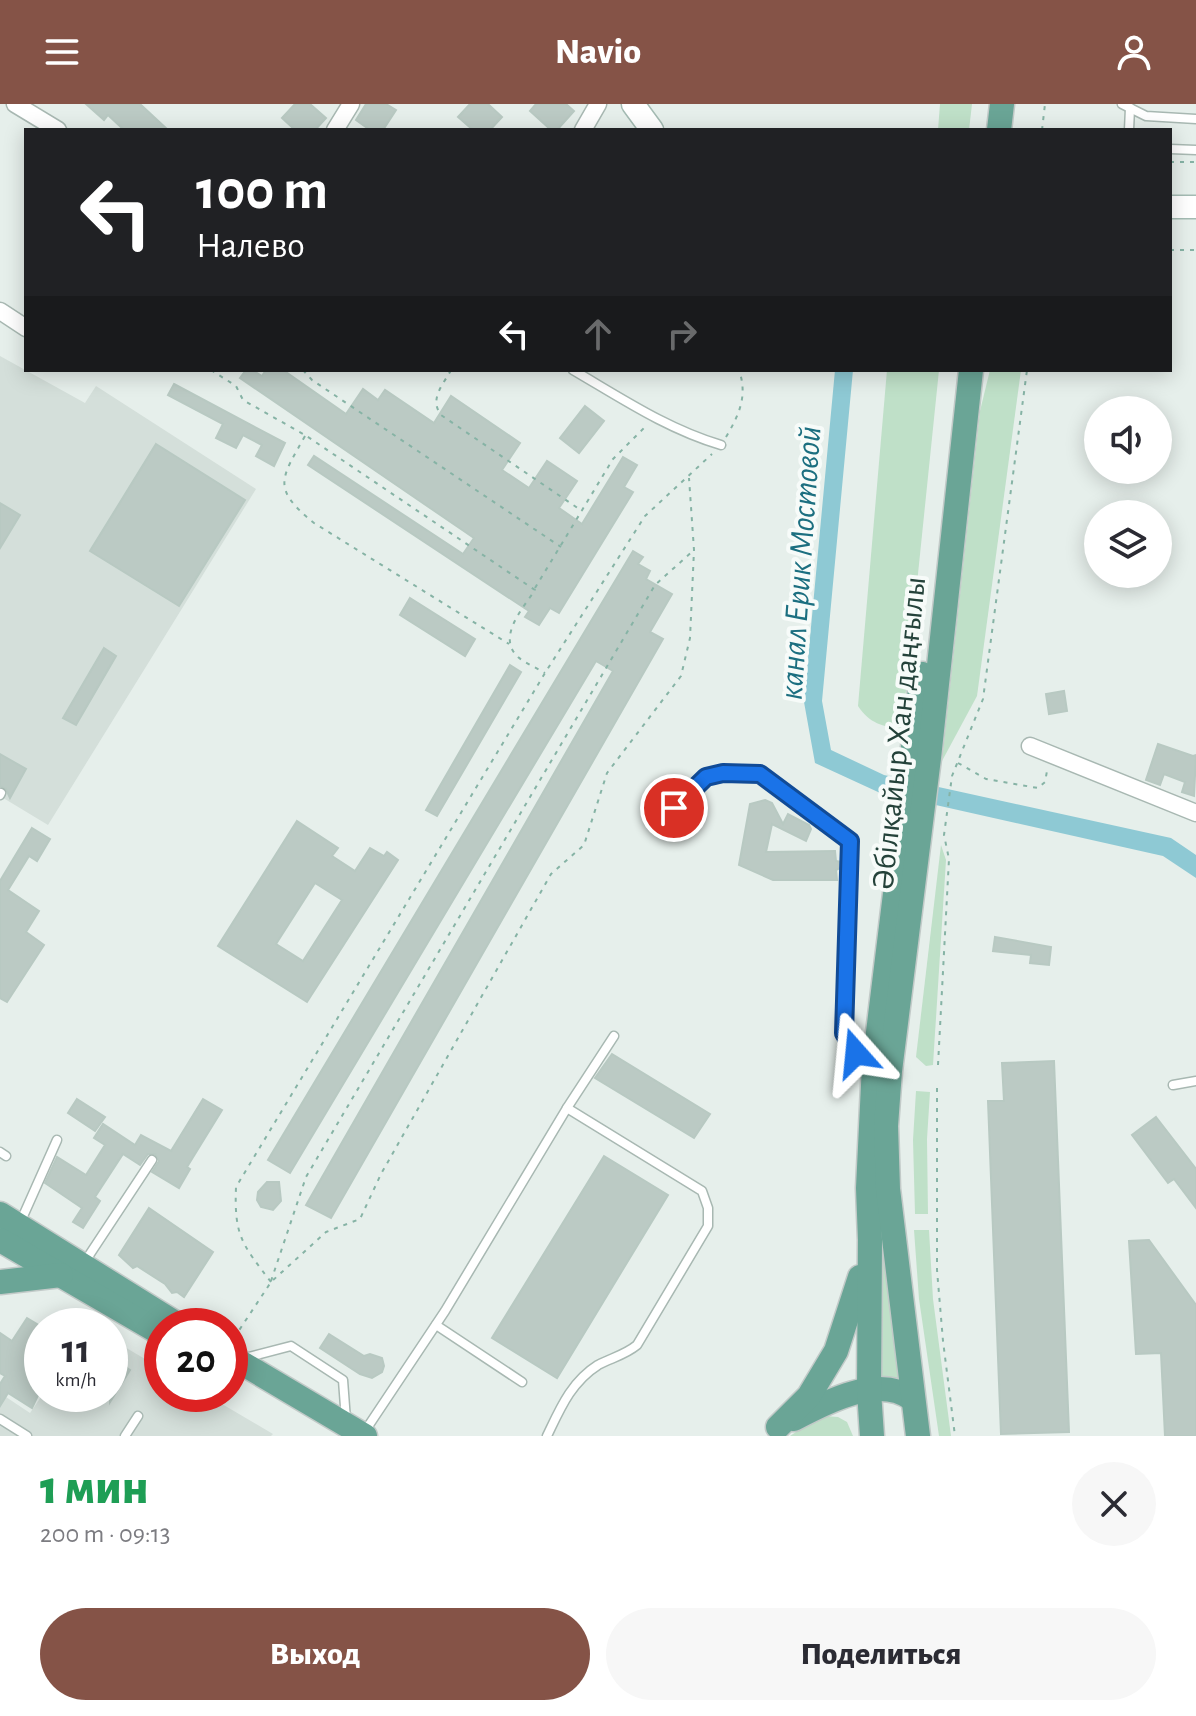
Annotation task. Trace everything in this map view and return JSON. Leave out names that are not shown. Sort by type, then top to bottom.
[{"type":"main road","points":[[983,128],[986,104]]},
{"type":"main road","points":[[999,128],[1002,104]]},
{"type":"main road","points":[[1010,128],[1012,104]]},
{"type":"main road","name":"Әбілқайыр Хан даңғылы","points":[[918,1436],[890,1203],[886,1126],[890,1071],[923,834],[921,758],[954,372]]},
{"type":"main road","name":"Әбілқайыр Хан даңғылы","points":[[921,758],[971,372]]},
{"type":"main road","name":"Әбілқайыр Хан даңғылы","points":[[872,1436],[869,1391],[869,1128],[874,1065],[923,834]]},
{"type":"main road","points":[[5,1235],[144,1311]]},
{"type":"main road","points":[[771,1431],[809,1396],[836,1351],[853,1306],[870,1240]]},
{"type":"main road","points":[[0,1282],[72,1270]]},
{"type":"main road","points":[[132,1306],[144,1317]]},
{"type":"main road","points":[[248,1370],[349,1433]]},
{"type":"main road","points":[[771,1431],[844,1396],[901,1390],[912,1399]]},
{"type":"street","points":[[15,104],[55,128]]},
{"type":"street","points":[[336,128],[351,104]]},
{"type":"street","points":[[584,128],[598,104]]},
{"type":"street","points":[[633,104],[651,128]]},
{"type":"street","points":[[1172,207],[1196,207]]},
{"type":"street","points":[[0,311],[24,327]]},
{"type":"street","points":[[1030,746],[1196,813]]},
{"type":"lane","points":[[1126,106],[1146,116],[1196,119]]},
{"type":"lane","points":[[1126,106],[1129,128]]},
{"type":"lane","points":[[1172,149],[1196,150]]},
{"type":"lane","points":[[576,372],[654,418],[721,445]]},
{"type":"lane","points":[[674,808],[706,777],[723,773],[760,774],[850,841],[844,1033],[856,1053],[874,1065]]},
{"type":"lane","points":[[349,1433],[436,1325],[614,1036]]},
{"type":"lane","points":[[1173,1085],[1196,1081]]},
{"type":"lane","points":[[547,1436],[571,1388],[599,1365],[625,1355],[637,1345],[708,1226],[708,1208],[702,1191],[567,1108]]},
{"type":"lane","points":[[5,1235],[57,1140]]},
{"type":"lane","points":[[72,1270],[152,1160]]},
{"type":"lane","points":[[436,1325],[522,1382]]},
{"type":"lane","points":[[248,1358],[291,1346],[343,1380],[349,1433]]},
{"type":"lane","points":[[125,1436],[138,1416]]},
{"type":"lane","points":[[0,1419],[27,1436]]},
{"type":"path","points":[[1042,128],[1045,104]]},
{"type":"path","points":[[1172,162],[1196,162]]},
{"type":"path","points":[[1172,250],[1196,250]]},
{"type":"path","points":[[214,372],[236,386],[243,400],[305,435],[535,590]]},
{"type":"path","points":[[305,372],[312,380],[561,547]]},
{"type":"path","points":[[450,372],[436,397],[435,408],[441,415],[582,511]]},
{"type":"path","points":[[271,1282],[242,1243],[235,1217],[236,1187],[545,673],[645,516],[721,445],[741,411],[740,372]]},
{"type":"path","points":[[938,1065],[949,859],[923,834],[952,776],[983,699],[1027,372]]},
{"type":"path","points":[[510,644],[510,629],[613,459],[654,418]]},
{"type":"path","points":[[305,435],[283,475],[284,488],[295,507],[314,523],[510,644],[517,656],[545,673]]},
{"type":"path","points":[[271,1282],[326,1232],[360,1219],[381,1174],[551,874],[584,845],[607,773],[681,676],[690,638],[694,550],[689,477]]},
{"type":"path","points":[[248,1333],[271,1282],[306,1177],[655,585],[694,550]]},
{"type":"path","points":[[957,762],[986,779],[1038,788],[1046,778],[1049,754]]},
{"type":"path","points":[[937,1088],[937,1270],[955,1436]]},
{"type":"shaded area","points":[[0,356],[85,403],[96,386],[256,489],[48,825],[0,796]]},
{"type":"shaded area","points":[[128,1349],[144,1358],[144,1412],[236,1412],[273,1434],[0,1436],[0,1393],[24,1412],[128,1412]]},
{"type":"green space","points":[[940,104],[972,104],[969,128],[938,128]]},
{"type":"green space","points":[[887,372],[939,372],[902,729],[877,723],[858,706]]},
{"type":"green space","points":[[990,372],[1021,372],[977,696],[942,761],[980,411]]},
{"type":"green space","points":[[941,845],[946,860],[933,1065],[926,1066],[916,1057]]},
{"type":"green space","points":[[916,1091],[930,1092],[928,1214],[915,1214],[913,1140]]},
{"type":"green space","points":[[885,1195],[901,1379],[879,1379]]},
{"type":"green space","points":[[914,1230],[929,1230],[933,1299],[951,1436],[939,1436],[919,1299]]},
{"type":"green space","points":[[825,1416],[838,1417],[847,1422],[853,1436],[790,1436],[811,1422]]},
{"type":"water","name":"канал Ерик Мостовой","points":[[835,372],[853,372],[822,701],[831,750],[884,775],[1171,838],[1196,855],[1196,878],[1163,856],[878,792],[815,763],[804,702]]},
{"type":"building","points":[[86,104],[140,104],[166,128],[122,128],[108,115],[104,120]]},
{"type":"building","points":[[295,104],[310,104],[326,118],[317,128],[293,128],[282,118]]},
{"type":"building","points":[[366,104],[386,104],[396,110],[384,128],[367,128],[356,120]]},
{"type":"building","points":[[470,104],[488,104],[502,117],[492,128],[471,128],[458,117]]},
{"type":"building","points":[[536,104],[566,104],[574,111],[559,128],[549,128],[530,111]]},
{"type":"building","points":[[244,372],[255,372],[262,376],[265,372],[286,372],[346,414],[363,389],[378,400],[385,390],[434,423],[451,396],[520,443],[502,470],[529,488],[547,461],[577,481],[559,508],[582,524],[623,457],[637,465],[624,487],[633,492],[559,613],[550,608],[539,625],[525,617],[529,611],[308,465],[314,456],[463,554],[474,538],[240,378]]},
{"type":"building","points":[[174,384],[285,443],[274,466],[256,456],[262,445],[243,435],[236,448],[216,438],[223,424],[168,395]]},
{"type":"building","points":[[585,406],[604,421],[579,453],[560,438]]},
{"type":"building","points":[[156,444],[245,500],[179,606],[90,551]]},
{"type":"building","points":[[0,503],[20,515],[0,548]]},
{"type":"building","points":[[633,551],[643,557],[638,564],[650,571],[646,579],[672,594],[650,632],[663,639],[331,1218],[306,1205],[613,671],[596,661],[290,1173],[268,1160]]},
{"type":"building","points":[[410,598],[475,639],[465,656],[400,615]]},
{"type":"building","points":[[104,648],[116,656],[76,725],[63,718]]},
{"type":"building","points":[[510,665],[521,672],[437,816],[426,810]]},
{"type":"building","points":[[1064,691],[1067,711],[1049,714],[1046,694]]},
{"type":"building","points":[[1158,744],[1196,755],[1194,796],[1182,792],[1185,782],[1164,774],[1160,785],[1146,780]]},
{"type":"building","points":[[0,754],[26,769],[10,798],[6,789],[0,786]]},
{"type":"building","points":[[765,800],[772,803],[783,824],[788,814],[811,829],[806,841],[772,824],[766,852],[835,851],[836,861],[842,862],[842,867],[836,870],[837,880],[773,880],[739,865],[750,804]]},
{"type":"building","points":[[658,804],[685,820],[679,830],[653,814]]},
{"type":"building","points":[[297,821],[338,848],[332,856],[355,871],[370,848],[384,856],[387,852],[398,860],[307,1002],[218,946]],"holes":[[[315,883],[342,900],[303,961],[276,944]]]},
{"type":"building","points":[[32,828],[50,839],[37,861],[29,856],[8,890],[39,911],[26,932],[44,945],[7,1002],[0,998],[0,881]]},
{"type":"building","points":[[995,937],[1051,947],[1049,965],[1030,963],[1031,955],[993,951]]},
{"type":"building","points":[[612,1054],[710,1114],[694,1138],[595,1078]]},
{"type":"building","points":[[1054,1061],[1069,1432],[1001,1434],[988,1101],[1004,1101],[1002,1063]]},
{"type":"building","points":[[77,1099],[105,1117],[95,1131],[68,1113]]},
{"type":"building","points":[[203,1099],[222,1110],[187,1167],[190,1169],[179,1188],[152,1172],[159,1161],[155,1154],[148,1154],[140,1165],[123,1154],[95,1197],[100,1201],[83,1228],[73,1222],[82,1208],[45,1183],[57,1157],[86,1175],[105,1145],[94,1138],[103,1124],[135,1145],[141,1135],[171,1151]]},
{"type":"building","points":[[1156,1117],[1196,1169],[1196,1208],[1174,1179],[1168,1183],[1132,1135]]},
{"type":"building","points":[[604,1156],[668,1195],[557,1378],[492,1338]]},
{"type":"building","points":[[267,1182],[279,1182],[281,1201],[273,1210],[261,1207],[257,1200],[258,1192]]},
{"type":"building","points":[[149,1208],[213,1252],[184,1297],[177,1292],[172,1293],[165,1284],[137,1266],[133,1268],[119,1255]]},
{"type":"building","points":[[1149,1240],[1196,1305],[1196,1436],[1165,1436],[1161,1353],[1136,1354],[1129,1241]]},
{"type":"building","points":[[24,1323],[24,1403],[8,1393],[0,1406],[0,1384],[5,1376],[0,1373],[0,1333],[12,1341]]},
{"type":"building","points":[[329,1334],[364,1356],[370,1354],[382,1358],[382,1372],[372,1378],[360,1374],[320,1348]]},
{"type":"route","points":[[674,808],[706,777],[723,773],[760,774],[850,841],[844,1033],[856,1053]]}]
